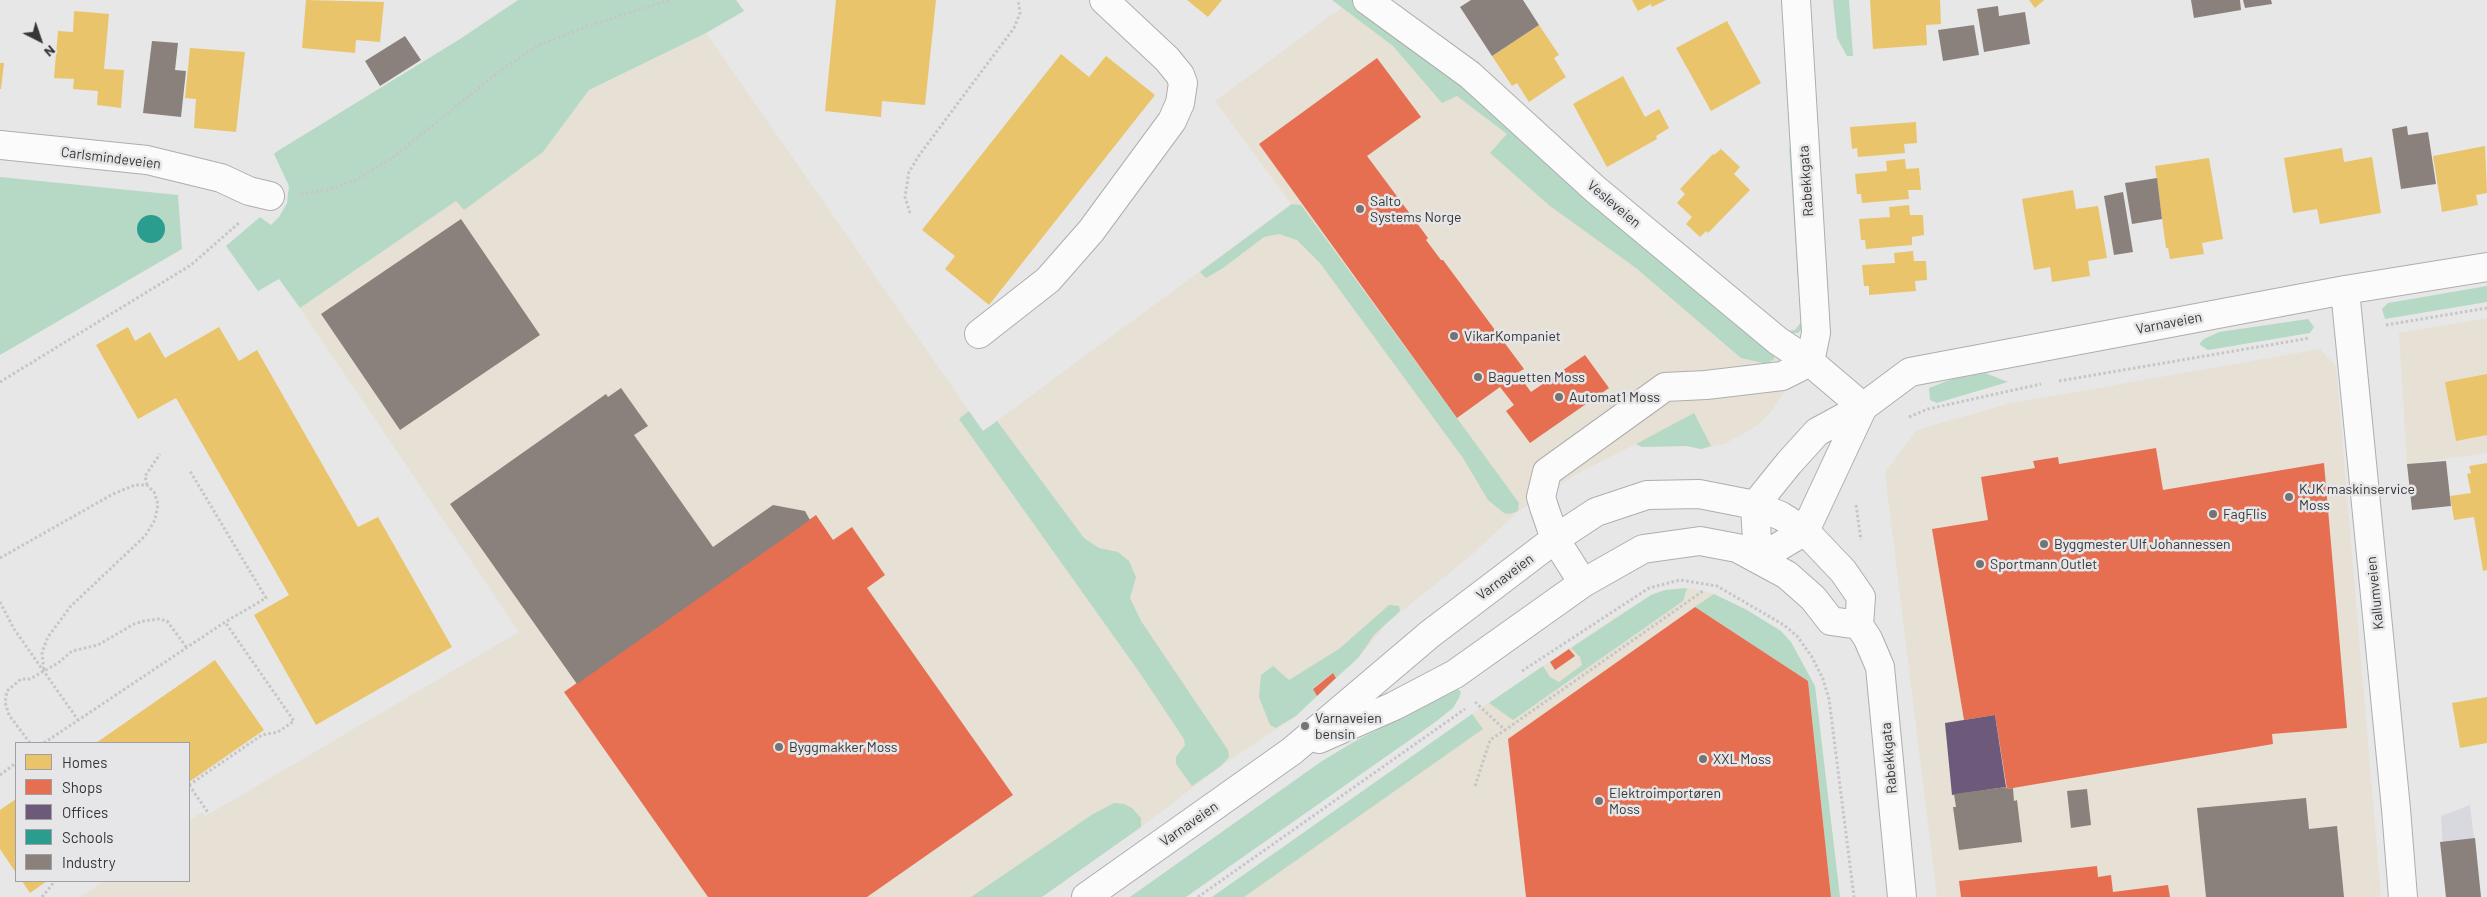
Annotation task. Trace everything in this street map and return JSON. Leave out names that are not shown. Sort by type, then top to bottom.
[{"type":"street","points":[[979,334],[1048,280],[1091,231],[1172,121],[1180,103],[1183,83],[1180,75],[1168,59],[1104,0]]},
{"type":"street","name":"Vesleveien","points":[[1366,0],[1470,76],[1595,189],[1778,341],[1810,362],[1862,407]]},
{"type":"street","name":"Rabekkgata","points":[[1796,0],[1816,333],[1810,362]]},
{"type":"street","name":"Carlsmindeveien","points":[[0,145],[147,160],[221,178],[249,191],[270,196]]},
{"type":"street","name":"Varnaveien","points":[[1755,505],[1817,432],[1862,407],[1910,372],[2345,290],[2487,266]]},
{"type":"street","name":"Kallumveien","points":[[2345,290],[2403,897]]},
{"type":"street","points":[[1583,583],[1555,538],[1541,498],[1548,472],[1665,387],[1706,385],[1782,376],[1810,362]]},
{"type":"street","name":"Varnaveien","points":[[1805,531],[1862,407]]},
{"type":"street","name":"Varnaveien","points":[[1086,897],[1292,751],[1430,634],[1555,538],[1596,512],[1647,495],[1699,494],[1755,505],[1781,516],[1805,531],[1844,571],[1861,597],[1859,625],[1830,621],[1813,598],[1787,575],[1737,548],[1700,541],[1643,549],[1583,583],[1455,674],[1394,706],[1292,751]]},
{"type":"street","points":[[1755,505],[1758,559],[1805,531]]},
{"type":"street","name":"Rabekkgata","points":[[1859,625],[1868,639],[1880,667],[1902,897]]},
{"type":"path","points":[[0,382],[191,265],[270,196],[315,192],[356,180],[392,158],[501,70],[539,45],[585,27],[669,0]]},
{"type":"path","points":[[910,213],[905,197],[910,172],[920,154],[1014,28],[1020,13],[1018,0]]},
{"type":"path","points":[[2386,325],[2487,308]]},
{"type":"path","points":[[2057,381],[2310,338]]},
{"type":"path","points":[[1900,420],[1928,409],[2047,383]]},
{"type":"path","points":[[147,486],[145,476],[160,454]]},
{"type":"path","points":[[45,742],[225,622],[266,598],[190,470]]},
{"type":"path","points":[[0,558],[113,494],[135,485],[147,486],[154,492],[158,504],[155,520],[146,536],[70,607],[48,637],[42,652],[44,672]]},
{"type":"path","points":[[1856,500],[1862,542]]},
{"type":"path","points":[[1516,675],[1649,588],[1680,580],[1718,586],[1784,624],[1797,636],[1812,657],[1823,679],[1829,699],[1854,897]]},
{"type":"path","points":[[1475,786],[1490,740],[1703,591]]},
{"type":"path","points":[[0,602],[14,629],[78,720]]},
{"type":"path","points":[[29,742],[10,715],[4,702],[8,691],[14,683],[44,672],[72,651],[98,645],[134,624],[158,619],[167,621],[187,648]]},
{"type":"path","points":[[190,784],[262,735],[278,732],[294,721],[225,622]]},
{"type":"path","points":[[1198,897],[1483,697]]},
{"type":"path","points":[[1475,702],[1505,730]]},
{"type":"path","points":[[0,775],[15,764]]},
{"type":"path","points":[[190,786],[209,814]]},
{"type":"path","points":[[42,897],[54,882]]},
{"type":"shaded area","points":[[1352,0],[1776,349],[1788,386],[1770,413],[1757,426],[1724,444],[1701,449],[1686,446],[1642,447],[1636,444],[1578,473],[1519,511],[1468,558],[1387,623],[1358,658],[1336,678],[1333,673],[1313,688],[1296,716],[1221,766],[1141,827],[1042,897],[81,897],[103,882],[190,882],[190,820],[202,812],[205,816],[209,814],[519,632],[300,308],[456,201],[464,209],[543,152],[589,90],[706,33],[983,431],[1291,204],[1215,101]]},
{"type":"shaded area","points":[[2487,318],[2487,453],[2407,464],[2399,333]]},
{"type":"shaded area","points":[[2320,349],[2336,366],[2381,897],[1937,897],[1885,473],[1917,430],[2007,404]]},
{"type":"shaded area","points":[[1690,588],[1714,594],[1747,610],[1781,631],[1791,642],[1815,686],[1840,897],[1212,897],[1472,714],[1619,615],[1651,595],[1665,590]]},
{"type":"shaded area","points":[[2470,805],[2481,897],[2446,897],[2441,816]]},
{"type":"green space","points":[[518,0],[736,0],[744,11],[706,33],[589,90],[543,152],[464,210],[456,201],[300,308],[279,279],[258,291],[226,246],[260,217],[271,225],[279,217],[287,203],[289,186],[274,154],[460,39]]},
{"type":"green space","points":[[1332,0],[1354,0],[1451,70],[1776,349],[1774,359],[1767,364],[1741,358],[1636,268],[1550,206],[1490,153],[1507,134],[1457,96],[1442,103],[1393,46]]},
{"type":"green space","points":[[1833,0],[1849,0],[1853,56],[1847,56],[1837,38]]},
{"type":"green space","points":[[1789,147],[1794,150],[1803,328],[1798,333],[1787,331],[1795,330],[1801,322]]},
{"type":"green space","points":[[0,177],[178,195],[182,249],[0,355]]},
{"type":"green space","points":[[1292,204],[1301,205],[1519,503],[1518,511],[1510,514],[1504,513],[1488,500],[1463,458],[1320,263],[1297,240],[1279,234],[1264,237],[1223,268],[1206,278],[1200,272]]},
{"type":"green space","points":[[2487,286],[2487,302],[2385,319],[2382,309],[2388,303]]},
{"type":"green space","points":[[2308,319],[2314,327],[2310,333],[2208,350],[2199,344],[2204,339],[2219,332]]},
{"type":"green space","points":[[1985,373],[2008,382],[1937,403],[1930,400],[1929,388],[1952,379]]},
{"type":"green space","points":[[969,411],[983,431],[997,421],[1084,538],[1099,548],[1118,552],[1129,561],[1136,577],[1130,598],[1141,621],[1228,750],[1229,757],[1221,766],[1192,786],[1176,764],[1176,757],[1185,745],[1184,739],[1142,676],[959,419]]},
{"type":"green space","points":[[1694,413],[1711,446],[1701,449],[1686,446],[1642,447],[1636,444]]},
{"type":"green space","points":[[1687,588],[1683,601],[1513,720],[1489,703],[1543,666],[1550,677],[1559,682],[1582,665],[1580,657],[1571,648],[1651,595],[1665,590]]},
{"type":"green space","points":[[1714,594],[1747,610],[1781,631],[1791,642],[1815,686],[1840,897],[1831,897],[1808,681],[1695,607]]},
{"type":"green space","points":[[1389,605],[1399,606],[1400,611],[1374,635],[1358,658],[1336,678],[1333,673],[1313,688],[1317,696],[1296,716],[1276,728],[1270,725],[1259,697],[1261,675],[1273,666],[1289,680],[1339,649]]},
{"type":"green space","points":[[1458,689],[1461,692],[1453,708],[1434,723],[1186,897],[1130,897],[1322,761],[1357,740]]},
{"type":"green space","points":[[1472,714],[1483,729],[1244,897],[1212,897]]},
{"type":"green space","points":[[1114,803],[1124,804],[1132,808],[1141,818],[1141,827],[1042,897],[971,897],[1093,814]]},
{"type":"building: Homes","points":[[306,0],[384,2],[380,42],[356,40],[355,53],[302,48]]},
{"type":"building: Homes","points":[[836,0],[936,0],[925,105],[882,101],[881,117],[825,111]]},
{"type":"building: Homes","points":[[1187,0],[1222,0],[1208,17]]},
{"type":"building: Homes","points":[[1632,0],[1666,0],[1652,7],[1651,4],[1638,11]]},
{"type":"building: Homes","points":[[1870,0],[1940,0],[1941,24],[1926,25],[1927,45],[1873,49]]},
{"type":"building: Homes","points":[[2029,0],[2044,0],[2035,8]]},
{"type":"building: Homes","points":[[74,11],[109,14],[104,69],[124,70],[121,108],[97,105],[98,91],[73,89],[74,79],[54,78],[58,31],[73,32]]},
{"type":"building: Homes","points":[[1727,21],[1761,83],[1711,111],[1676,48]]},
{"type":"building: Homes","points":[[1539,25],[1559,55],[1554,58],[1566,77],[1529,102],[1517,83],[1512,86],[1492,56]]},
{"type":"building: Homes","points":[[190,48],[245,52],[236,132],[194,128],[196,99],[185,98]]},
{"type":"building: Homes","points":[[1061,54],[1089,77],[1106,56],[1155,95],[989,305],[945,269],[955,256],[922,230]]},
{"type":"building: Homes","points":[[0,63],[4,63],[1,89],[0,89]]},
{"type":"building: Homes","points":[[1623,76],[1645,117],[1659,109],[1669,128],[1656,136],[1657,139],[1607,167],[1573,104]]},
{"type":"building: Homes","points":[[1916,122],[1917,143],[1904,144],[1905,153],[1858,157],[1857,148],[1852,149],[1850,127]]},
{"type":"building: Homes","points":[[2485,146],[2487,193],[2476,195],[2478,205],[2442,212],[2433,156]]},
{"type":"building: Homes","points":[[2342,148],[2344,162],[2372,157],[2381,213],[2320,224],[2317,209],[2293,213],[2284,158]]},
{"type":"building: Homes","points":[[1721,149],[1740,167],[1734,174],[1750,190],[1708,233],[1706,231],[1700,237],[1686,224],[1692,217],[1677,203],[1685,194],[1680,189],[1713,154]]},
{"type":"building: Homes","points":[[2209,158],[2223,239],[2202,243],[2204,254],[2170,259],[2168,248],[2166,248],[2155,166]]},
{"type":"building: Homes","points":[[1905,159],[1906,169],[1919,168],[1921,190],[1908,190],[1909,199],[1862,203],[1861,194],[1857,194],[1855,174],[1887,171],[1886,161]]},
{"type":"building: Homes","points":[[2073,190],[2076,209],[2098,206],[2107,258],[2088,261],[2090,276],[2052,282],[2050,267],[2034,270],[2022,199]]},
{"type":"building: Homes","points":[[1909,205],[1910,215],[1923,215],[1924,235],[1912,237],[1912,245],[1866,249],[1865,240],[1861,240],[1859,219],[1890,217],[1889,207]]},
{"type":"building: Homes","points":[[1913,251],[1914,261],[1926,261],[1927,280],[1915,281],[1916,291],[1869,295],[1869,286],[1864,286],[1862,265],[1895,263],[1894,253]]},
{"type":"building: Homes","points":[[128,327],[135,341],[150,332],[165,358],[219,327],[239,361],[257,350],[358,527],[378,517],[452,647],[316,725],[254,615],[289,595],[176,398],[138,419],[96,345]]},
{"type":"building: Homes","points":[[2487,374],[2487,435],[2456,441],[2445,382]]},
{"type":"building: Homes","points":[[2487,463],[2487,570],[2483,571],[2474,517],[2454,520],[2450,496],[2471,493],[2467,474],[2471,473],[2469,466]]},
{"type":"building: Homes","points":[[215,660],[264,730],[190,781],[190,742],[97,742]]},
{"type":"building: Homes","points":[[2487,697],[2487,743],[2460,748],[2452,703]]},
{"type":"building: Homes","points":[[15,800],[15,872],[0,849],[0,810]]},
{"type":"building: Homes","points":[[23,882],[46,882],[30,893]]},
{"type":"building: Shops","points":[[1377,58],[1421,117],[1367,156],[1428,238],[1426,240],[1524,369],[1517,373],[1531,392],[1585,355],[1609,388],[1530,443],[1506,411],[1514,405],[1500,387],[1457,418],[1259,144]]},
{"type":"building: Shops","points":[[2156,448],[2163,490],[2324,463],[2347,728],[2272,734],[2273,744],[2007,789],[1995,715],[1964,720],[1932,529],[1988,520],[1981,477],[2035,468],[2033,461],[2058,457],[2059,464]]},
{"type":"building: Shops","points":[[816,515],[833,540],[852,527],[885,575],[867,588],[1013,795],[867,897],[708,897],[564,692]]},
{"type":"building: Shops","points":[[1695,607],[1808,681],[1831,897],[1526,897],[1508,739]]},
{"type":"building: Shops","points":[[1569,649],[1575,656],[1555,670],[1550,662]]},
{"type":"building: Shops","points":[[1333,673],[1336,678],[1317,696],[1313,689]]},
{"type":"building: Shops","points":[[2097,866],[2098,877],[2111,875],[2113,892],[2168,885],[2170,897],[1961,897],[1959,881]]},
{"type":"building: Offices","points":[[1995,715],[2006,787],[1952,795],[1945,723]]},
{"type":"building: Schools","points":[[151,215],[161,219],[165,229],[161,239],[151,243],[141,239],[137,229],[141,219]]},
{"type":"building: Industry","points":[[1471,0],[1523,0],[1539,25],[1492,56],[1460,7]]},
{"type":"building: Industry","points":[[2191,0],[2240,0],[2241,10],[2194,18]]},
{"type":"building: Industry","points":[[2243,0],[2271,0],[2272,4],[2245,8]]},
{"type":"building: Industry","points":[[1998,6],[1999,16],[2025,12],[2030,44],[1984,52],[1977,9]]},
{"type":"building: Industry","points":[[1974,25],[1979,55],[1943,61],[1938,30]]},
{"type":"building: Industry","points":[[405,36],[421,60],[380,86],[365,61]]},
{"type":"building: Industry","points":[[152,41],[178,43],[175,70],[186,71],[181,117],[143,113]]},
{"type":"building: Industry","points":[[2407,126],[2408,135],[2428,132],[2436,184],[2401,189],[2392,129]]},
{"type":"building: Industry","points":[[2157,178],[2162,219],[2132,224],[2125,183]]},
{"type":"building: Industry","points":[[2123,192],[2133,252],[2114,255],[2104,196]]},
{"type":"building: Industry","points":[[461,219],[540,335],[400,430],[321,314]]},
{"type":"building: Industry","points":[[621,388],[648,426],[634,435],[713,547],[773,505],[805,511],[810,520],[577,684],[450,504],[606,394],[608,397]]},
{"type":"building: Industry","points":[[2446,461],[2451,506],[2412,510],[2407,464]]},
{"type":"building: Industry","points":[[2006,787],[2007,789],[2013,788],[2014,801],[2017,800],[2022,842],[1959,850],[1953,807],[1956,807],[1954,794]]},
{"type":"building: Industry","points":[[2087,789],[2091,825],[2071,828],[2067,791]]},
{"type":"building: Industry","points":[[2306,798],[2309,829],[2337,826],[2344,897],[2206,897],[2197,808]]},
{"type":"building: Industry","points":[[2475,838],[2481,897],[2446,897],[2440,842]]},
{"type":"place","name":"Salto Systems Norge","points":[[1360,209]]},
{"type":"place","name":"VikarKompaniet","points":[[1454,336]]},
{"type":"place","name":"Baguetten Moss","points":[[1478,377]]},
{"type":"place","name":"Automat1 Moss","points":[[1559,397]]},
{"type":"place","name":"KJK maskinservice Moss","points":[[2289,497]]},
{"type":"place","name":"FagFlis","points":[[2213,514]]},
{"type":"place","name":"Byggmester Ulf Johannessen","points":[[2044,544]]},
{"type":"place","name":"Sportmann Outlet","points":[[1980,564]]},
{"type":"place","name":"Varnaveien bensin","points":[[1305,726]]},
{"type":"place","name":"Byggmakker Moss","points":[[779,747]]},
{"type":"place","name":"XXL Moss","points":[[1703,759]]},
{"type":"place","name":"Elektroimportøren Moss","points":[[1599,801]]}]
